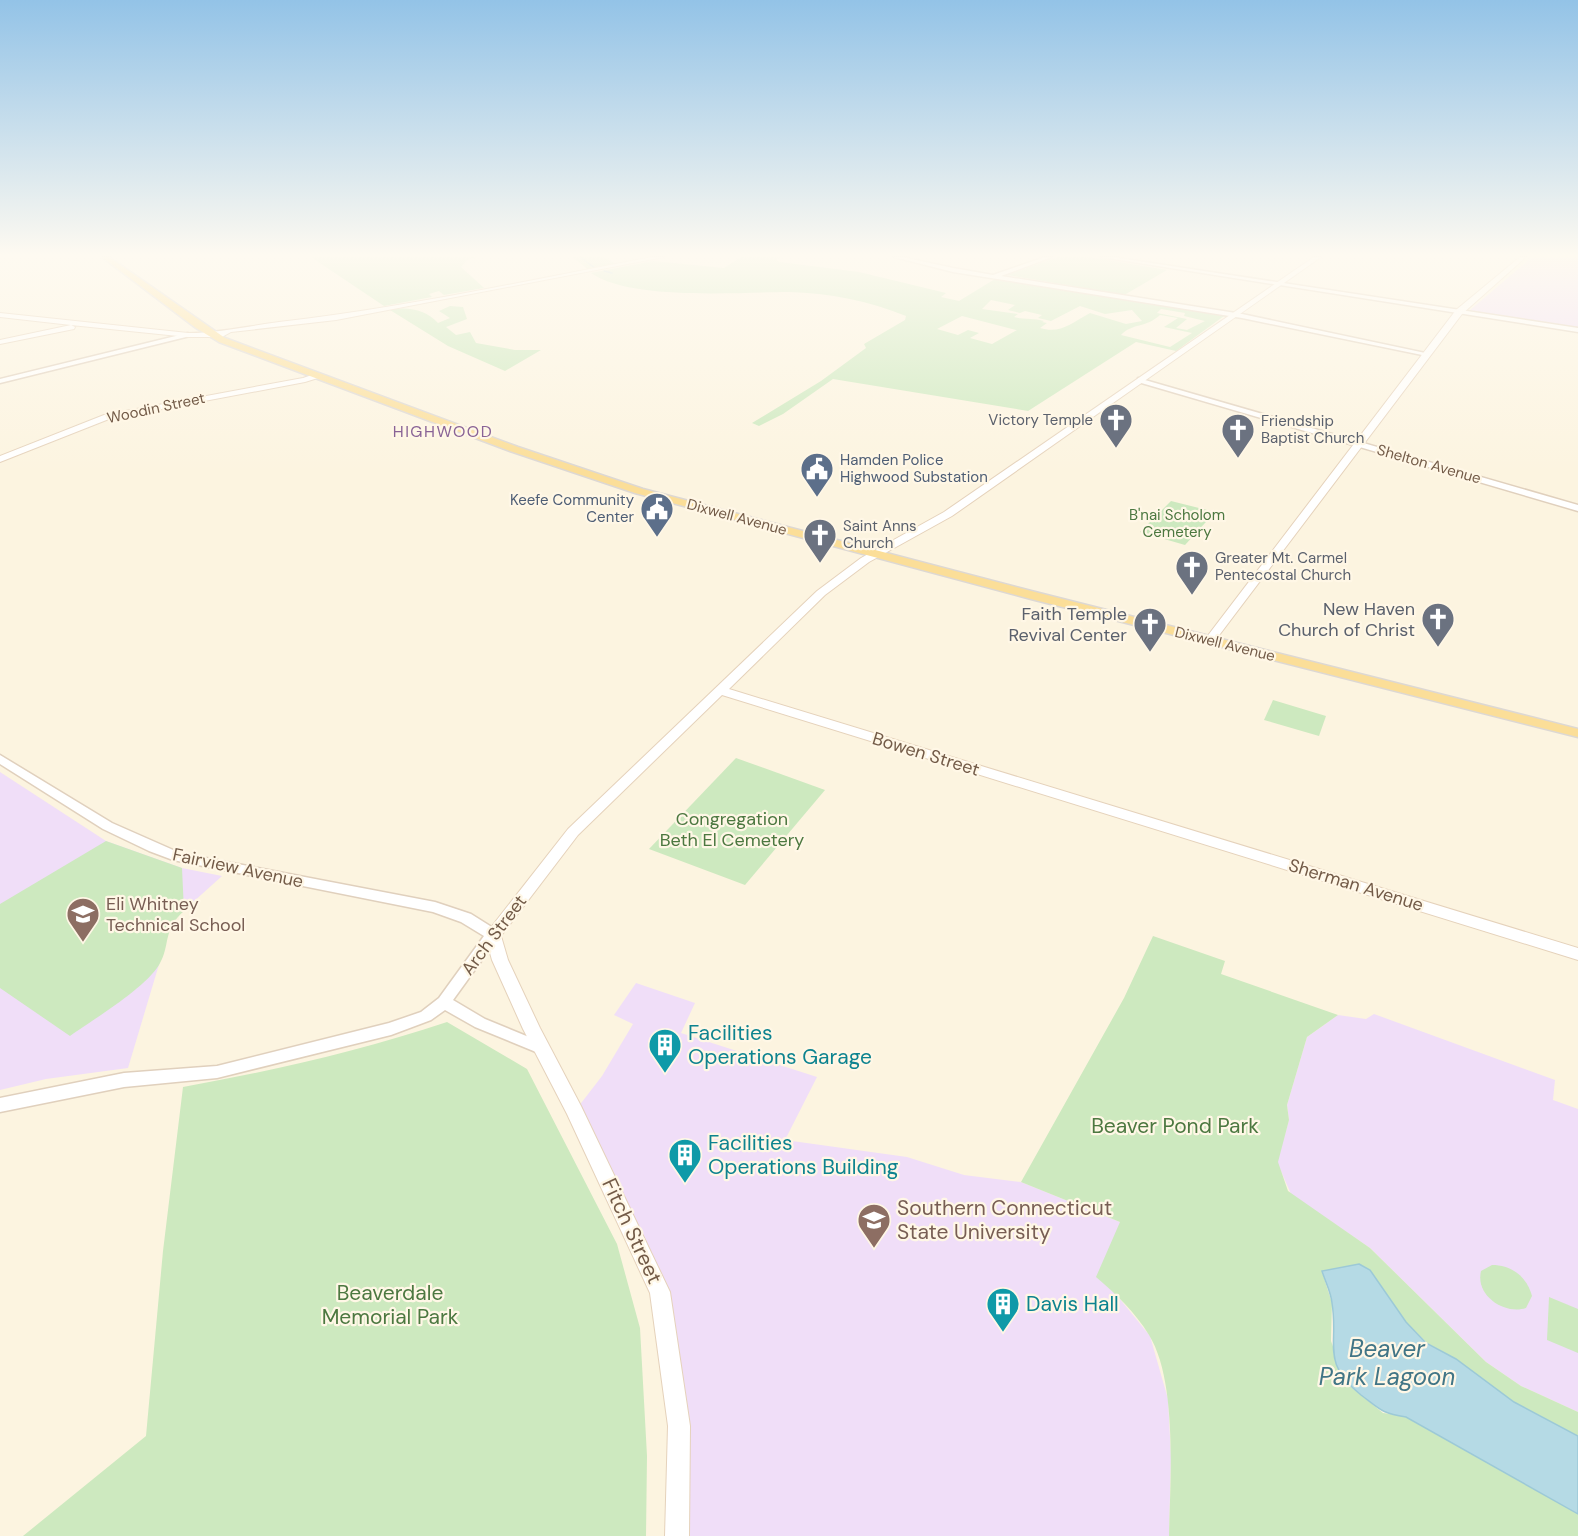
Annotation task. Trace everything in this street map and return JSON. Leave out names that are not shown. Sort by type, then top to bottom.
[{"type":"main road","points":[[0,342],[59,329]]},
{"type":"main road","points":[[126,329],[188,335],[213,335],[238,334],[257,329]]},
{"type":"main road","name":"Dixwell Avenue","points":[[204,329],[213,335],[592,477],[877,554],[1578,733]]},
{"type":"main road","name":"Arch Street","points":[[493,934],[573,832],[821,593],[865,560],[939,518],[1214,329]]},
{"type":"main road","points":[[1210,640],[1446,329]]},
{"type":"main road","name":"Woodin Street","points":[[0,459],[107,417],[305,380],[318,375]]},
{"type":"main road","name":"Bowen Street","points":[[719,690],[1133,817]]},
{"type":"main road","name":"Sherman Avenue","points":[[1133,817],[1578,954]]},
{"type":"main road","name":"Fitch Street","points":[[493,934],[500,960],[541,1048],[575,1111],[660,1292],[679,1426],[677,1536]]},
{"type":"street","points":[[1302,329],[1427,354]]},
{"type":"street","points":[[0,381],[188,335]]},
{"type":"street","name":"Shelton Avenue","points":[[1141,380],[1578,508]]},
{"type":"street","name":"Fairview Avenue","points":[[0,759],[104,826],[152,848],[178,857],[435,907],[466,918],[493,934]]},
{"type":"street","name":"Arch Street","points":[[0,1105],[124,1080],[217,1072],[391,1029],[426,1016],[444,1002],[493,934]]},
{"type":"street","points":[[444,1002],[480,1023],[541,1048]]},
{"type":"shaded area","name":"Eli Whitney Technical School","points":[[0,772],[106,841],[182,868],[222,876],[172,921],[128,1068],[46,1079],[0,1090]]},
{"type":"shaded area","name":"Southern Connecticut State University","points":[[636,983],[695,1003],[681,1033],[817,1077],[785,1140],[907,1157],[964,1175],[1021,1182],[1120,1222],[1115,1293],[1150,1336],[1168,1399],[1171,1457],[1169,1536],[679,1536],[660,1292],[575,1111],[602,1076],[633,1024],[614,1015]]},
{"type":"shaded area","points":[[1374,1014],[1555,1080],[1553,1100],[1578,1109],[1578,1412],[1521,1386],[1486,1362],[1370,1248],[1291,1194],[1277,1162],[1289,1120],[1287,1105],[1307,1037],[1338,1015],[1366,1019]]},
{"type":"green space","points":[[420,329],[448,329],[456,335],[470,332],[476,343],[515,350],[541,350],[505,371],[448,346]]},
{"type":"green space","points":[[890,329],[938,329],[958,335],[968,330],[979,333],[970,338],[992,344],[1017,330],[1012,329],[1131,329],[1121,335],[1170,347],[1192,333],[1172,329],[1207,329],[1176,351],[1136,342],[1028,411],[833,379],[783,414],[759,426],[752,423],[821,381],[866,348],[864,344]]},
{"type":"green space","name":"B'nai Scholom Cemetery","points":[[1171,501],[1215,512],[1185,545],[1140,532]]},
{"type":"green space","points":[[1273,700],[1326,716],[1319,736],[1264,720]]},
{"type":"green space","name":"Congregation Beth El Cemetery","points":[[736,758],[825,790],[745,885],[649,849]]},
{"type":"green space","points":[[106,841],[182,868],[184,911],[172,925],[163,958],[152,974],[118,1003],[70,1036],[0,988],[0,904]]},
{"type":"green space","name":"Beaver Pond Park","points":[[1153,936],[1225,961],[1221,974],[1338,1015],[1307,1037],[1287,1105],[1289,1120],[1278,1162],[1288,1191],[1370,1248],[1486,1362],[1521,1386],[1578,1412],[1578,1436],[1514,1402],[1456,1359],[1427,1343],[1406,1322],[1370,1270],[1359,1264],[1322,1272],[1332,1303],[1331,1341],[1346,1383],[1383,1413],[1406,1416],[1578,1514],[1578,1536],[1169,1536],[1170,1432],[1164,1378],[1158,1355],[1149,1335],[1138,1319],[1096,1277],[1120,1222],[1021,1182],[1124,998]]},
{"type":"green space","name":"Beaverdale Memorial Park","points":[[447,1022],[527,1069],[617,1244],[640,1328],[647,1456],[646,1536],[23,1536],[146,1436],[163,1251],[183,1087],[316,1059]]},
{"type":"green space","points":[[1492,1265],[1506,1267],[1518,1273],[1526,1283],[1532,1296],[1526,1308],[1509,1309],[1493,1302],[1487,1296],[1480,1280],[1481,1271]]},
{"type":"green space","points":[[1549,1297],[1578,1309],[1578,1353],[1547,1340]]},
{"type":"water","name":"Beaver Park Lagoon","points":[[1359,1264],[1370,1270],[1406,1322],[1426,1343],[1456,1359],[1514,1402],[1578,1436],[1578,1514],[1406,1417],[1382,1410],[1348,1383],[1340,1373],[1336,1362],[1334,1318],[1329,1291],[1322,1271]]},
{"type":"place","name":"Victory Temple","points":[[1116,449]]},
{"type":"place","name":"Friendship Baptist Church","points":[[1238,459]]},
{"type":"place","name":"Hamden Police Highwood Substation","points":[[817,498]]},
{"type":"place","name":"Keefe Community Center","points":[[657,538]]},
{"type":"place","name":"Saint Anns Church","points":[[820,564]]},
{"type":"place","name":"Greater Mt. Carmel Pentecostal Church","points":[[1192,596]]},
{"type":"place","name":"New Haven Church of Christ","points":[[1438,648]]},
{"type":"place","name":"Faith Temple Revival Center","points":[[1150,653]]},
{"type":"place","name":"Eli Whitney Technical School","points":[[83,943]]},
{"type":"place","name":"Facilities Operations Garage","points":[[665,1074]]},
{"type":"place","name":"Facilities Operations Building","points":[[685,1184]]},
{"type":"place","name":"Southern Connecticut State University","points":[[874,1249]]},
{"type":"place","name":"Davis Hall","points":[[1003,1333]]},
{"type":"district","name":"HIGHWOOD","points":[[443,431]]}]
